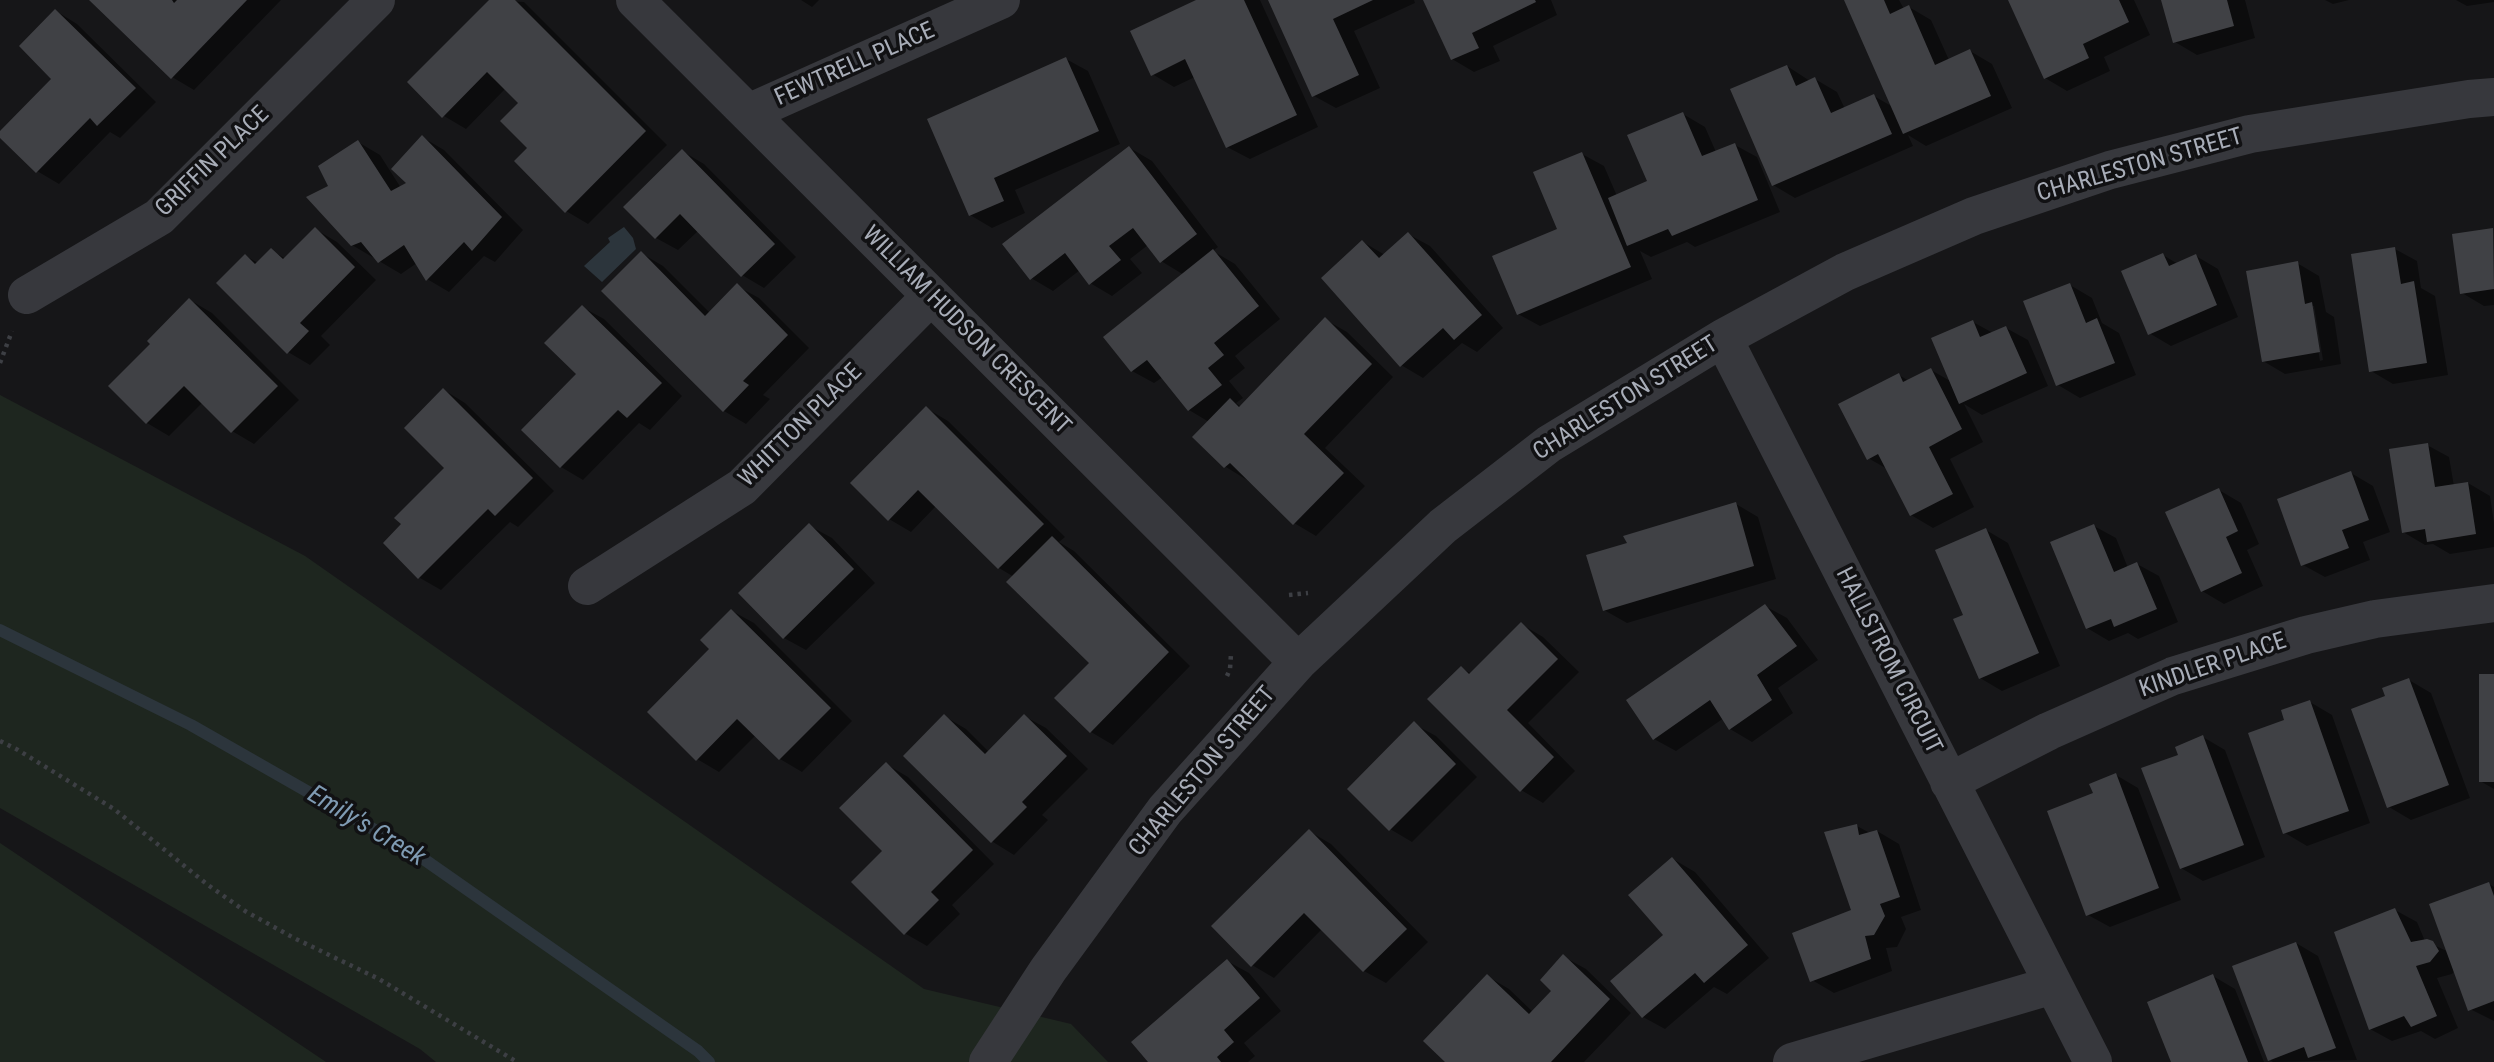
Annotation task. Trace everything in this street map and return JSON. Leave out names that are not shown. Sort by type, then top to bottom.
[{"type":"street","name":"GRIFFIN PLACE","points":[[27,295],[159,217],[376,0]]},
{"type":"street","name":"WILLIAM HUDSON CRESCENT","points":[[635,0],[1297,662]]},
{"type":"street","name":"FEWTRELL PLACE","points":[[748,113],[1000,0]]},
{"type":"street","name":"CHARLESTON STREET","points":[[988,1062],[1048,970],[1165,810],[1297,662],[1443,526],[1539,453],[1723,338],[1846,272],[1963,221],[2110,170],[2250,134],[2494,97]]},
{"type":"street","name":"WHITTON PLACE","points":[[587,586],[742,486],[932,296]]},
{"type":"street","name":"HALLSTROM CIRCUIT","points":[[1723,338],[2092,1062]]},
{"type":"street","name":"KINDLER PLACE","points":[[1950,782],[2049,731],[2173,676],[2329,629],[2375,619],[2494,603]]},
{"type":"street","points":[[1792,1062],[2053,985]]},
{"type":"path","points":[[1285,595],[1306,594],[1313,590]]},
{"type":"path","points":[[0,741],[114,809],[208,885],[245,911],[379,979],[517,1062]]},
{"type":"shaded area","points":[[624,227],[633,238],[636,249],[602,282],[584,266],[610,242],[608,238]]},
{"type":"shaded area","points":[[0,395],[305,556],[924,989],[1071,1024],[1108,1062],[436,1062],[420,1049],[0,808]]},
{"type":"shaded area","points":[[0,843],[326,1062],[0,1062]]},
{"type":"building","points":[[89,0],[172,0],[174,3],[177,0],[247,0],[171,79]]},
{"type":"building","points":[[489,0],[515,0],[646,131],[565,213],[514,161],[527,148],[500,121],[518,103],[487,72],[442,118],[407,82]]},
{"type":"building","points":[[1196,0],[1244,0],[1297,115],[1226,148],[1185,59],[1151,76],[1130,31]]},
{"type":"building","points":[[1268,0],[1373,0],[1333,19],[1359,75],[1312,97]]},
{"type":"building","points":[[1423,0],[1536,2],[1472,33],[1479,48],[1451,60]]},
{"type":"building","points":[[1844,0],[1884,0],[1890,14],[1909,5],[1935,65],[1970,49],[1991,96],[1903,134]]},
{"type":"building","points":[[2008,0],[2119,0],[2129,22],[2083,44],[2089,58],[2044,79]]},
{"type":"building","points":[[2161,0],[2227,0],[2234,26],[2173,43]]},
{"type":"building","points":[[55,9],[136,88],[97,126],[90,118],[36,173],[0,138],[0,131],[51,79],[19,46]]},
{"type":"building","points":[[1066,57],[1099,131],[994,178],[1004,201],[969,216],[927,119]]},
{"type":"building","points":[[1787,65],[1796,86],[1815,77],[1831,113],[1874,94],[1892,134],[1772,186],[1730,89]]},
{"type":"building","points":[[1683,112],[1702,156],[1735,143],[1758,200],[1672,236],[1668,229],[1627,246],[1608,198],[1647,181],[1627,135]]},
{"type":"building","points":[[422,135],[502,217],[472,251],[464,242],[426,281],[404,245],[378,263],[361,242],[351,246],[306,197],[328,186],[318,166],[358,140],[391,191],[406,183],[391,169]]},
{"type":"building","points":[[1129,146],[1197,234],[1160,263],[1133,228],[1109,246],[1121,260],[1089,285],[1065,253],[1030,280],[1002,244]]},
{"type":"building","points":[[682,149],[775,244],[741,277],[680,214],[655,239],[623,207]]},
{"type":"building","points":[[1582,152],[1631,267],[1517,315],[1492,256],[1557,229],[1533,172]]},
{"type":"building","points":[[315,227],[355,267],[300,323],[309,331],[287,354],[216,283],[245,254],[255,264],[271,248],[283,259]]},
{"type":"building","points":[[2493,228],[2494,289],[2460,294],[2452,234]]},
{"type":"building","points":[[1408,232],[1482,315],[1454,340],[1443,328],[1400,367],[1321,278],[1362,240],[1379,258]]},
{"type":"building","points":[[2395,247],[2401,284],[2414,281],[2427,363],[2369,372],[2351,254]]},
{"type":"building","points":[[1213,249],[1259,306],[1214,343],[1224,355],[1208,368],[1222,385],[1188,411],[1147,360],[1131,372],[1103,337]]},
{"type":"building","points":[[641,251],[705,316],[737,283],[788,335],[743,381],[749,385],[723,412],[601,291]]},
{"type":"building","points":[[2163,253],[2169,266],[2196,254],[2217,305],[2148,335],[2121,271]]},
{"type":"building","points":[[2298,261],[2305,304],[2312,302],[2320,352],[2262,362],[2246,271]]},
{"type":"building","points":[[2070,283],[2086,323],[2097,318],[2115,363],[2056,386],[2023,301]]},
{"type":"building","points":[[189,298],[278,386],[231,433],[184,386],[146,424],[108,386],[150,344],[147,341]]},
{"type":"building","points":[[582,305],[662,383],[627,418],[618,410],[560,468],[521,430],[576,374],[544,343]]},
{"type":"building","points":[[1325,317],[1372,364],[1304,434],[1344,473],[1293,525],[1230,463],[1224,468],[1192,437],[1230,398],[1239,407]]},
{"type":"building","points":[[1973,320],[1980,337],[2006,326],[2027,373],[1959,404],[1931,338]]},
{"type":"building","points":[[1931,368],[1962,429],[1929,447],[1953,494],[1910,516],[1878,454],[1867,460],[1838,404],[1899,373],[1903,382]]},
{"type":"building","points":[[443,388],[533,478],[495,516],[488,509],[418,579],[383,543],[401,524],[394,518],[444,468],[404,428]]},
{"type":"building","points":[[926,406],[1044,524],[998,569],[918,490],[888,521],[850,483]]},
{"type":"building","points":[[2428,443],[2435,487],[2468,482],[2476,534],[2427,542],[2425,529],[2402,533],[2389,449]]},
{"type":"building","points":[[2351,471],[2369,520],[2342,530],[2349,548],[2301,566],[2277,499]]},
{"type":"building","points":[[2219,488],[2238,531],[2226,537],[2242,573],[2201,592],[2165,512]]},
{"type":"building","points":[[1736,502],[1754,566],[1603,611],[1586,555],[1627,543],[1623,536]]},
{"type":"building","points":[[809,523],[854,569],[783,639],[738,593]]},
{"type":"building","points":[[2094,524],[2114,572],[2137,562],[2157,609],[2114,627],[2111,619],[2086,629],[2050,542]]},
{"type":"building","points":[[1986,528],[2039,653],[1979,679],[1953,619],[1963,615],[1935,550]]},
{"type":"building","points":[[1052,536],[1169,652],[1090,733],[1054,698],[1089,663],[1006,582]]},
{"type":"building","points":[[1765,604],[1797,646],[1757,675],[1772,700],[1729,730],[1710,700],[1653,740],[1626,700]]},
{"type":"building","points":[[731,609],[831,708],[779,760],[737,719],[696,761],[647,712],[709,649],[700,640]]},
{"type":"building","points":[[1521,622],[1558,659],[1507,710],[1554,757],[1520,792],[1427,699],[1461,666],[1469,674]]},
{"type":"building","points":[[2479,674],[2494,674],[2494,782],[2479,782]]},
{"type":"building","points":[[2409,678],[2449,785],[2387,808],[2351,709],[2385,696],[2382,688]]},
{"type":"building","points":[[2310,700],[2349,811],[2283,834],[2248,733],[2284,720],[2281,710]]},
{"type":"building","points":[[944,714],[985,754],[1024,714],[1067,756],[1022,802],[1027,807],[991,843],[903,756]]},
{"type":"building","points":[[1414,721],[1456,764],[1389,831],[1347,789]]},
{"type":"building","points":[[2203,735],[2244,845],[2180,869],[2141,768],[2178,755],[2175,747]]},
{"type":"building","points":[[886,762],[973,850],[931,892],[939,900],[904,935],[851,882],[882,851],[839,808]]},
{"type":"building","points":[[2116,773],[2159,888],[2086,916],[2047,811],[2093,793],[2089,784]]},
{"type":"building","points":[[1857,824],[1859,835],[1877,830],[1900,897],[1880,904],[1885,916],[1874,935],[1865,936],[1871,959],[1810,982],[1792,933],[1851,910],[1824,832]]},
{"type":"building","points":[[1309,829],[1407,929],[1363,972],[1304,913],[1251,967],[1211,926]]},
{"type":"building","points":[[1672,857],[1748,945],[1704,983],[1695,973],[1642,1018],[1610,981],[1663,935],[1628,895]]},
{"type":"building","points":[[2489,882],[2494,896],[2494,1001],[2468,1011],[2429,904]]},
{"type":"building","points":[[2395,908],[2411,942],[2427,939],[2433,941],[2439,951],[2430,962],[2416,966],[2437,1016],[2411,1027],[2404,1016],[2369,1030],[2334,932]]},
{"type":"building","points":[[2296,942],[2336,1048],[2308,1058],[2304,1047],[2268,1061],[2232,966]]},
{"type":"building","points":[[1563,954],[1610,999],[1551,1062],[1445,1062],[1423,1041],[1487,974],[1529,1014],[1551,991],[1540,980]]},
{"type":"building","points":[[1227,959],[1260,998],[1224,1030],[1234,1042],[1217,1057],[1221,1062],[1148,1062],[1131,1042]]},
{"type":"building","points":[[2213,974],[2248,1062],[2171,1062],[2147,1002]]},
{"type":"waterway","name":"Emily's Creek","points":[[0,630],[191,725],[415,853],[698,1051],[709,1062]]}]
